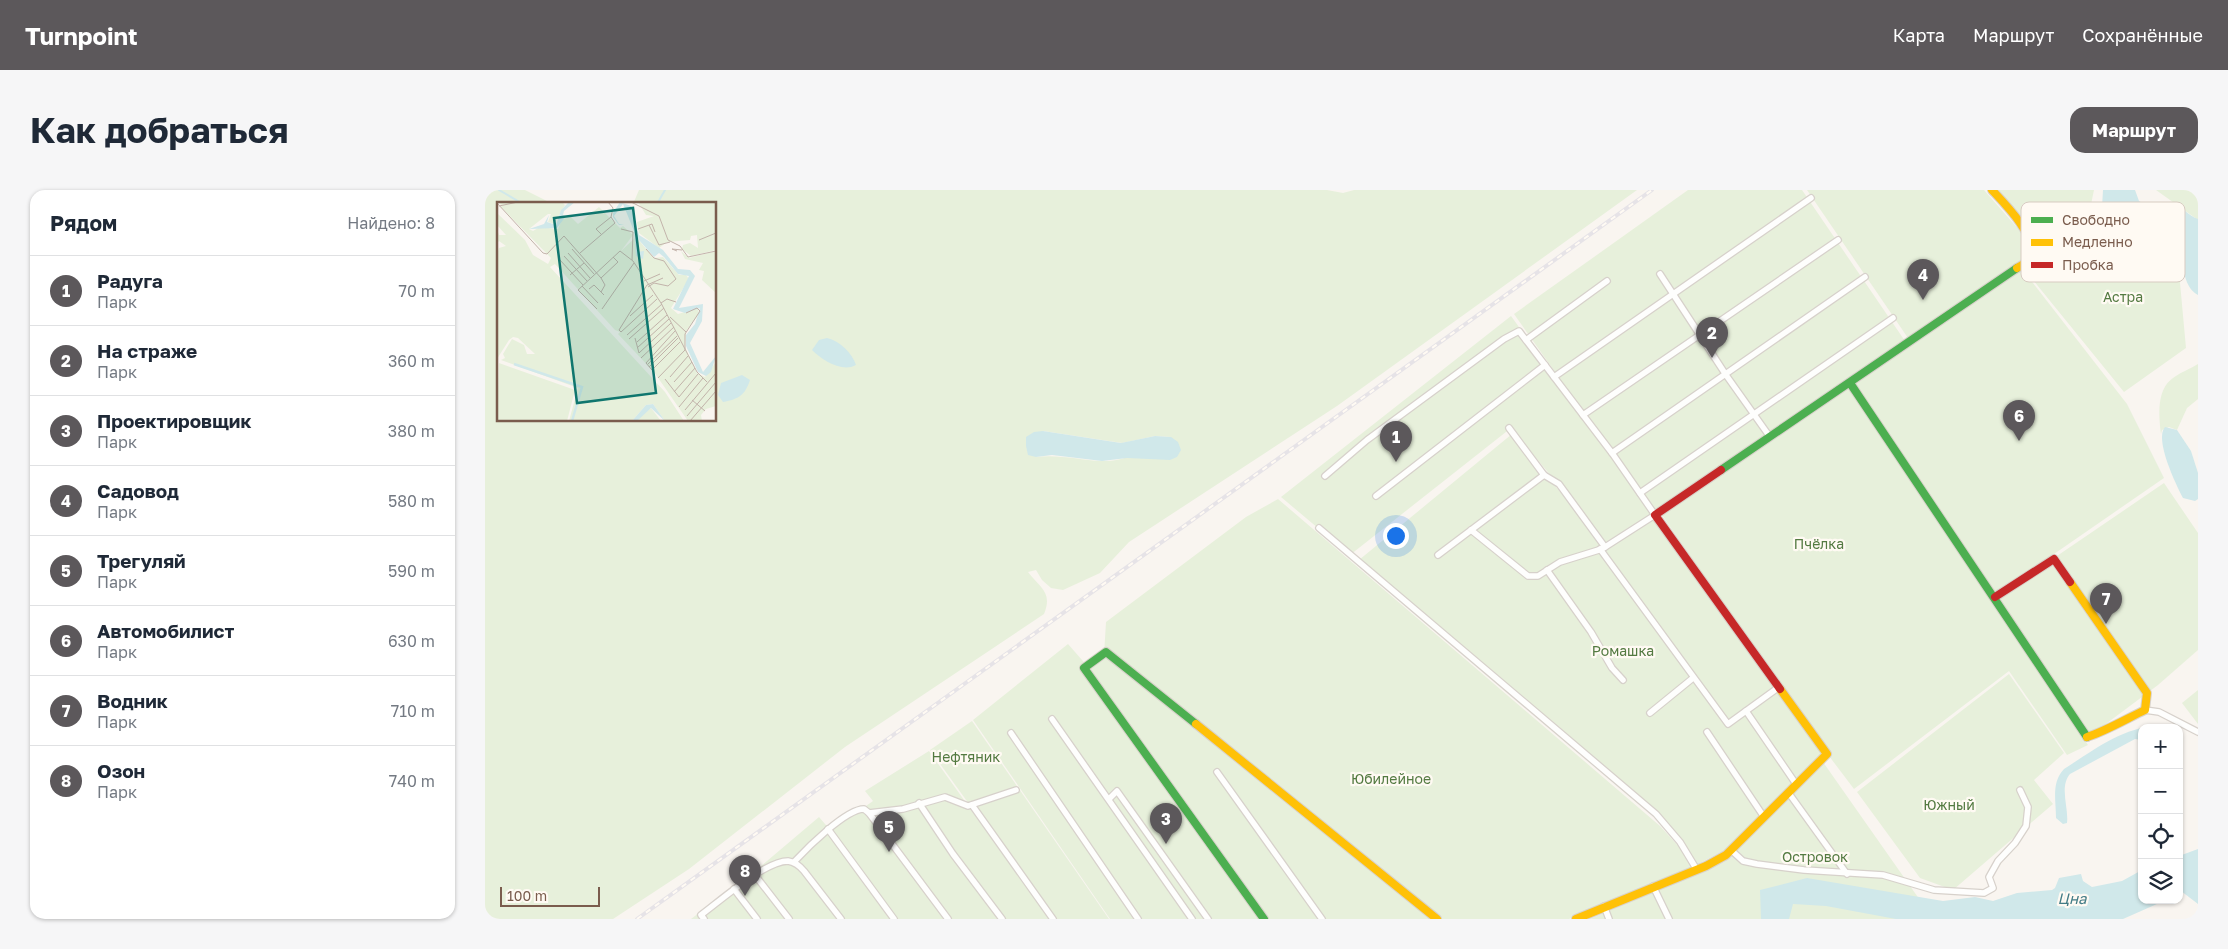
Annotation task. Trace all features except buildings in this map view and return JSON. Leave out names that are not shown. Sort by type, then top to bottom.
[{"type":"street","points":[[1992,190],[2021,225]]},
{"type":"street","points":[[1554,377],[1811,198]]},
{"type":"street","points":[[1583,415],[1838,240]]},
{"type":"street","points":[[1471,530],[1528,576],[1539,576],[1560,562],[1602,548],[1655,515],[2021,266]]},
{"type":"street","points":[[1660,274],[1769,437]]},
{"type":"street","points":[[1612,453],[1865,277]]},
{"type":"street","points":[[1526,340],[1607,281]]},
{"type":"street","points":[[1639,493],[1893,318]]},
{"type":"street","points":[[1325,476],[1367,440],[1504,339],[1519,331],[1612,453],[1827,754],[1731,850],[1716,861],[1603,906],[1576,919]]},
{"type":"street","points":[[1376,496],[1545,365]]},
{"type":"street","points":[[1850,383],[2069,706],[2086,737],[2098,734],[2112,725],[2145,710],[2159,712],[2198,732]]},
{"type":"street","points":[[1509,428],[1544,475],[1559,484],[1693,678],[1728,724],[1779,687]]},
{"type":"street","points":[[1438,555],[1544,475]]},
{"type":"street","points":[[1319,528],[1656,814],[1680,842],[1697,870]]},
{"type":"street","points":[[1995,597],[2054,559],[2117,654],[2147,693],[2145,710]]},
{"type":"street","points":[[1547,570],[1591,632],[1612,668],[1623,680]]},
{"type":"street","points":[[1264,919],[1084,668],[1107,652],[1437,919]]},
{"type":"street","points":[[1650,713],[1693,678]]},
{"type":"street","points":[[1746,711],[1796,784]]},
{"type":"street","points":[[1052,719],[1192,919]]},
{"type":"street","points":[[1707,732],[1764,816]]},
{"type":"street","points":[[1011,733],[1138,919]]},
{"type":"street","points":[[1217,772],[1322,919]]},
{"type":"street","points":[[869,813],[903,809],[945,797],[968,806],[1016,790]]},
{"type":"street","points":[[1731,850],[1743,861],[1757,864],[1883,876],[1933,890],[1984,893],[1993,888],[1989,877],[1998,861],[2015,843],[2026,826],[2027,808],[2020,790]]},
{"type":"street","points":[[1109,799],[1117,791],[1208,919]]},
{"type":"street","points":[[1788,792],[1847,874]]},
{"type":"street","points":[[919,804],[953,854],[1002,919]]},
{"type":"street","points":[[972,805],[1053,919]]},
{"type":"street","points":[[794,862],[828,829],[857,809],[864,809],[869,813],[948,919]]},
{"type":"street","points":[[828,829],[894,919]]},
{"type":"street","points":[[705,919],[701,915],[755,875],[783,862],[794,862],[804,870],[841,919]]},
{"type":"street","points":[[755,875],[789,919]]},
{"type":"street","points":[[1653,886],[1669,919]]},
{"type":"street","points":[[734,889],[757,919]]},
{"type":"street","points":[[1603,906],[1609,919]]},
{"type":"green space","points":[[485,190],[525,190],[549,202],[497,202],[497,421],[716,421],[716,202],[634,202],[639,190],[1327,190],[1343,193],[1354,190],[1637,190],[1337,406],[1129,542],[1100,573],[1063,590],[1051,588],[1042,580],[1036,570],[1028,572],[1046,595],[1047,600],[1044,614],[845,747],[689,869],[613,919],[485,919]],"holes":[[[1043,431],[1122,443],[1155,436],[1171,437],[1138,454],[1111,461],[1053,456],[1036,457]]]},
{"type":"green space","points":[[1688,190],[1802,190],[1905,341],[1654,512],[1514,314]]},
{"type":"green space","points":[[1807,190],[1984,190],[2021,232],[2021,261],[1908,338]]},
{"type":"green space","points":[[1996,190],[2094,190],[2092,202],[2021,202],[2021,218]]},
{"type":"green space","points":[[2156,190],[2198,190],[2198,220],[2185,211],[2185,202],[2173,202]]},
{"type":"green space","points":[[2021,270],[2021,282],[2032,282],[2127,404],[2164,478],[1996,594],[1851,383]]},
{"type":"green space","name":"Астра","points":[[2035,282],[2180,282],[2186,348],[2124,392]]},
{"type":"green space","name":"Ромашка","points":[[1511,316],[1825,752],[1725,850],[1696,865],[1664,823],[1359,560],[1512,434],[1606,547],[1642,521],[1606,542],[1511,428],[1350,555],[1281,497]]},
{"type":"green space","points":[[2198,364],[2198,399],[2187,408],[2177,430],[2169,427],[2162,430],[2161,434],[2160,404],[2164,389],[2173,378]]},
{"type":"green space","name":"Пчёлка","points":[[1849,385],[2088,745],[2067,755],[2009,671],[1854,789],[1829,756],[1662,515]]},
{"type":"green space","points":[[2164,483],[2198,533],[2198,650],[2158,685],[2087,738],[1997,597]]},
{"type":"green space","name":"Юбилейное","points":[[1278,499],[1660,826],[1681,849],[1692,868],[1569,919],[1110,919],[973,720],[1068,644],[1089,668],[1104,655],[1106,622],[1246,517]]},
{"type":"green space","name":"Южный","points":[[2009,674],[2064,753],[2034,780],[2053,804],[1953,890],[1920,878],[1857,792]]},
{"type":"green space","points":[[2198,690],[2198,724],[2182,703]]},
{"type":"green space","name":"Нефтяник","points":[[972,721],[1109,919],[1052,919],[930,750]]},
{"type":"green space","points":[[929,751],[1049,919],[790,919],[754,872],[819,817],[831,831],[873,801],[865,791]]},
{"type":"green space","name":"Островок","points":[[1823,762],[1929,913],[1920,919],[1590,919],[1724,862]]},
{"type":"green space","points":[[752,872],[787,919],[691,919]]},
{"type":"water","points":[[2103,190],[2135,190],[2141,202],[2102,202]]},
{"type":"water","points":[[2185,211],[2198,219],[2198,295],[2186,280]]},
{"type":"water","points":[[827,338],[845,348],[852,356],[856,365],[845,367],[833,364],[821,358],[812,350],[819,340]]},
{"type":"water","points":[[742,375],[750,380],[746,389],[737,398],[723,402],[718,395],[721,383]]},
{"type":"water","points":[[2165,427],[2177,430],[2191,451],[2198,473],[2198,499],[2195,501],[2183,498],[2171,473],[2162,441],[2162,433]]},
{"type":"water","points":[[1043,431],[1121,443],[1155,436],[1171,437],[1178,442],[1181,450],[1177,457],[1170,460],[1127,458],[1102,461],[1052,455],[1036,457],[1028,455],[1026,437],[1034,432]]},
{"type":"water","points":[[2138,729],[2138,739],[2135,739],[2070,774],[2065,785],[2067,823],[2063,824],[2056,818],[2056,786],[2060,774],[2064,769],[2098,747]]},
{"type":"water","points":[[2198,849],[2198,904],[2183,893],[2183,855]]},
{"type":"water","name":"Цна","points":[[2138,872],[2138,904],[2157,904],[2123,919],[1896,919],[1826,906],[1793,904],[1789,919],[1761,919],[1760,890],[1807,878],[1943,901],[1975,897],[1993,901],[2017,893],[2052,890],[2055,888],[2059,878],[2081,874],[2083,881],[2092,887],[2122,881]]},
{"type":"waterway","points":[[499,190],[520,202]]},
{"type":"waterway","points":[[658,202],[665,190]]},
{"type":"railway","points":[[637,919],[1652,190]]},
{"type":"traffic: fast","points":[[1721,470],[2017,268]]},
{"type":"traffic: fast","points":[[1850,383],[2087,737]]},
{"type":"traffic: fast","points":[[1196,724],[1106,652],[1084,668],[1264,919]]},
{"type":"traffic: slow","points":[[1992,190],[2021,224]]},
{"type":"traffic: slow","points":[[2017,268],[2021,265]]},
{"type":"traffic: slow","points":[[2070,582],[2147,693],[2145,710],[2087,737]]},
{"type":"traffic: slow","points":[[1576,919],[1706,866],[1726,855],[1827,754],[1780,689]]},
{"type":"traffic: slow","points":[[1196,724],[1437,919]]},
{"type":"traffic: jam","points":[[1721,470],[1655,515],[1780,689]]},
{"type":"traffic: jam","points":[[1995,597],[2054,559],[2070,582]]},
{"type":"place","name":"Садовод","points":[[1923,300]]},
{"type":"place","name":"На страже","points":[[1712,358]]},
{"type":"place","name":"Автомобилист","points":[[2019,441]]},
{"type":"place","name":"Радуга","points":[[1396,462]]},
{"type":"place","name":"Водник","points":[[2106,624]]},
{"type":"place","name":"Проектировщик","points":[[1166,844]]},
{"type":"place","name":"Трегуляй","points":[[889,852]]},
{"type":"place","name":"Озон","points":[[745,896]]}]
